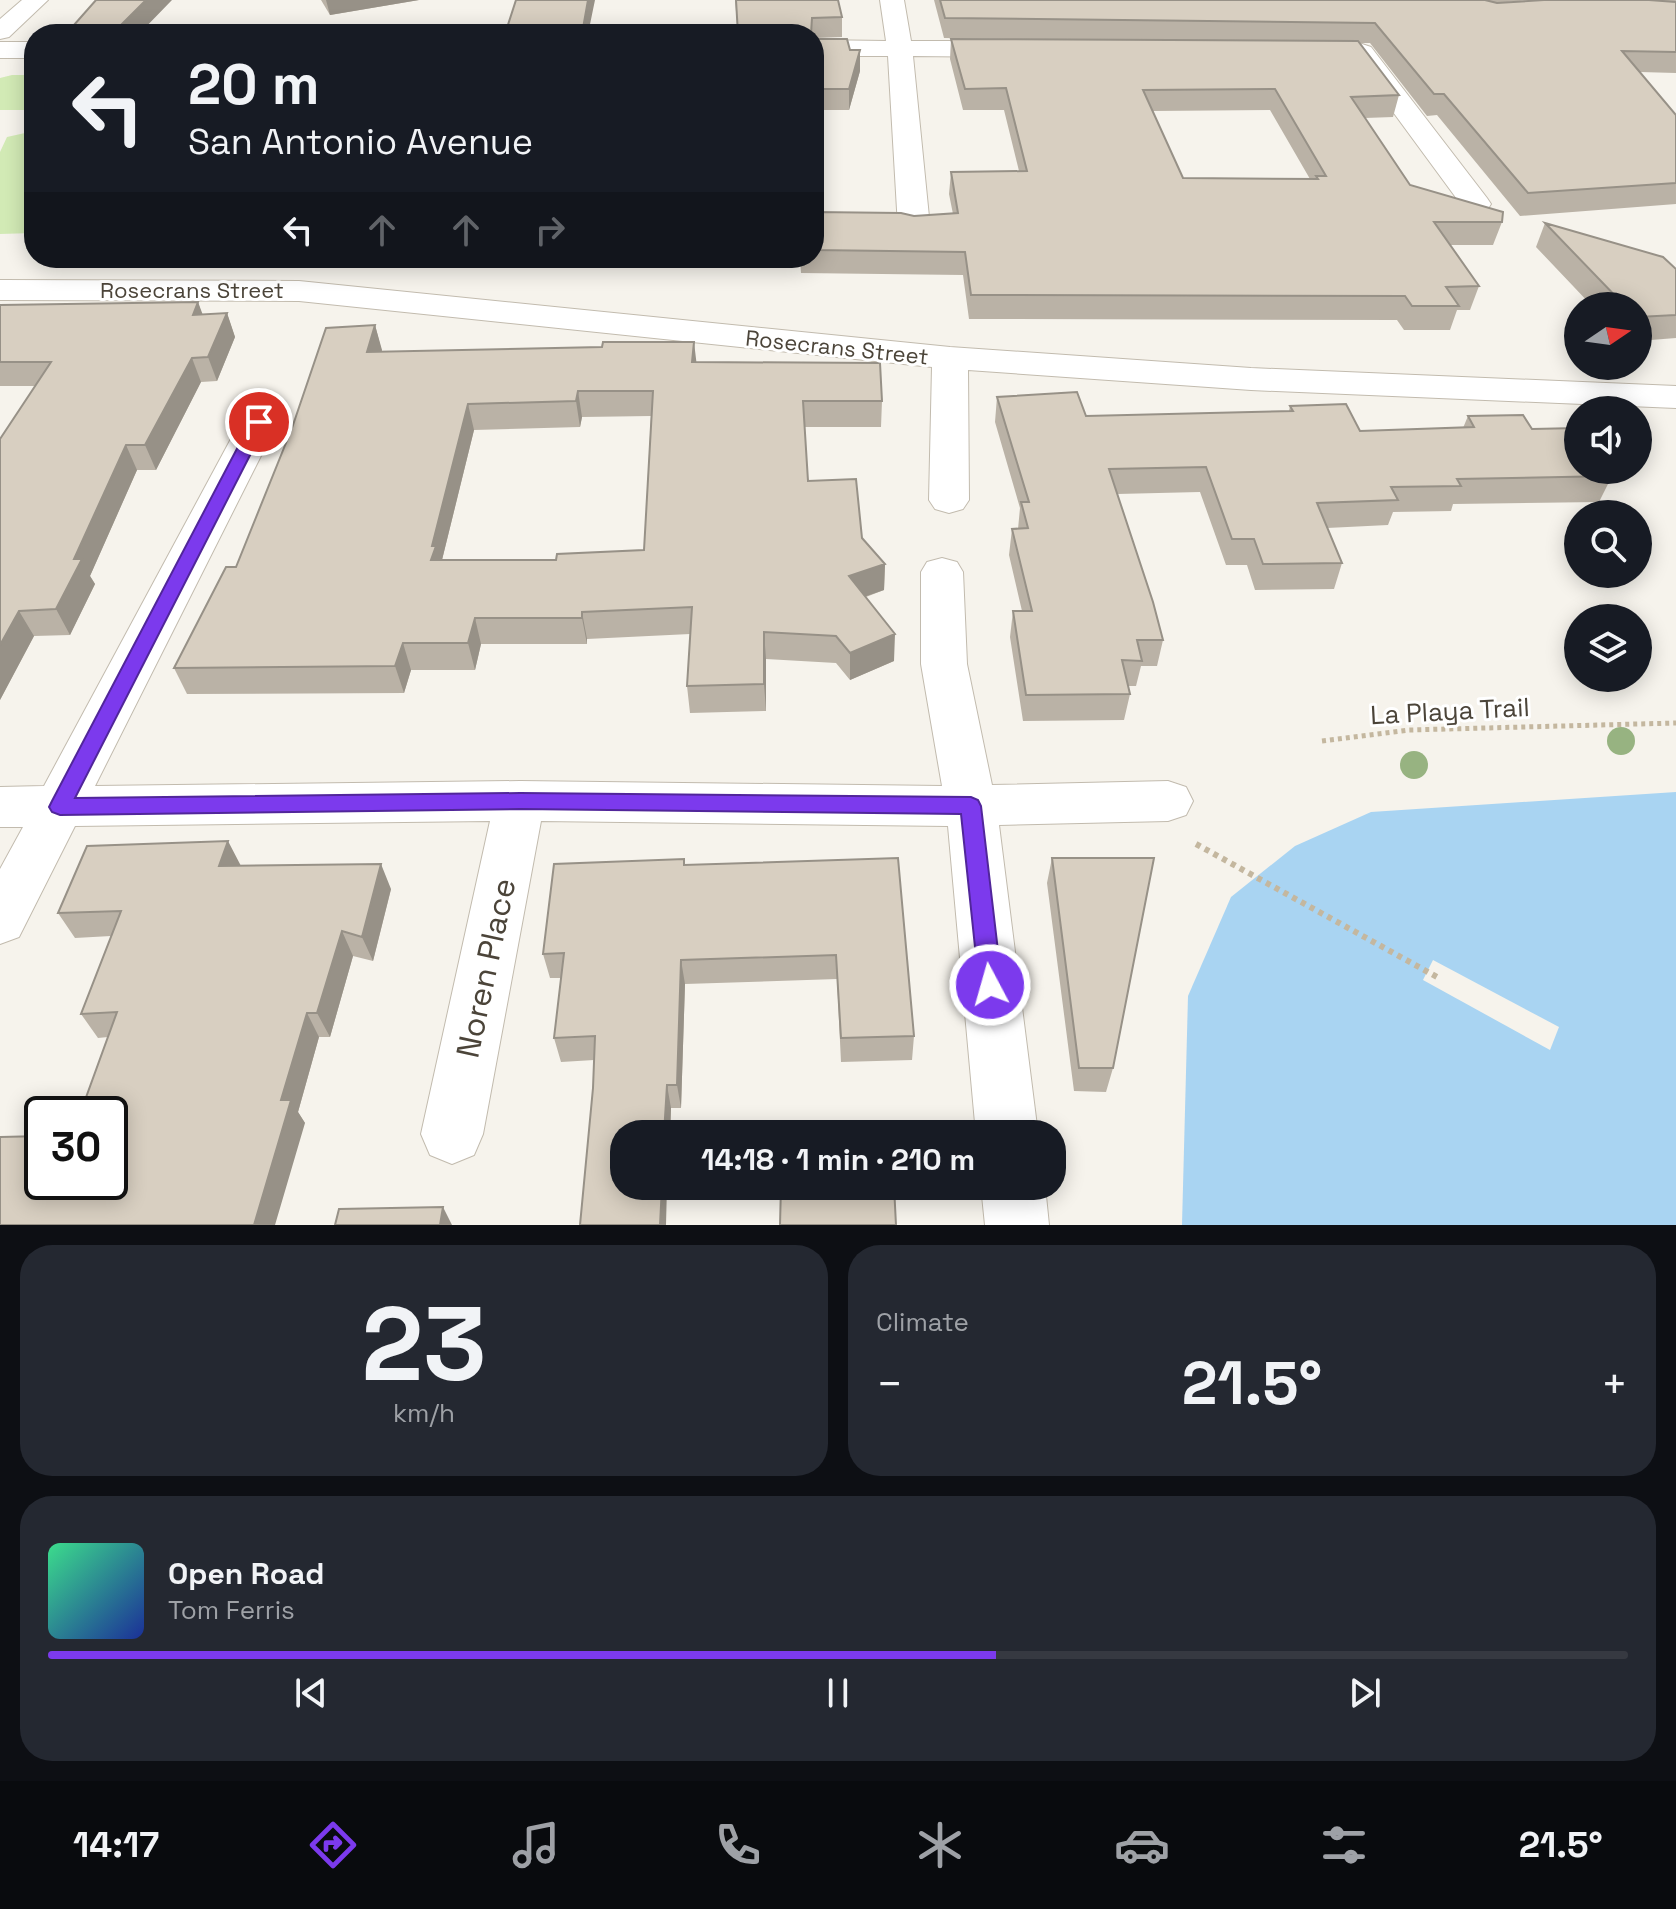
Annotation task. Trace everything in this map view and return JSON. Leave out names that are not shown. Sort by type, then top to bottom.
[{"type":"street","points":[[0,32],[36,0]]},
{"type":"street","points":[[892,0],[900,48],[914,227]]},
{"type":"street","points":[[824,48],[1040,49]]},
{"type":"street","points":[[0,50],[24,50]]},
{"type":"street","points":[[1349,52],[1476,204]]},
{"type":"street","name":"Rosecrans Street","points":[[0,290],[299,291],[950,358],[1251,379],[1676,397]]},
{"type":"street","points":[[949,500],[950,358]]},
{"type":"street","points":[[0,921],[259,422]]},
{"type":"street","points":[[942,572],[944,664],[971,806],[1005,1120]]},
{"type":"street","points":[[0,807],[520,801],[971,806],[1168,801]]},
{"type":"street","name":"Noren Place","points":[[452,1134],[520,801]]},
{"type":"street","points":[[1014,1200],[1017,1225]]},
{"type":"path","name":"La Playa Trail","points":[[1322,741],[1409,730],[1676,723]]},
{"type":"path","points":[[1196,844],[1437,977]]},
{"type":"green space","points":[[24,75],[24,110],[0,110],[0,78]]},
{"type":"green space","points":[[24,133],[24,233],[0,234],[0,152],[7,137]]},
{"type":"water","points":[[1676,792],[1676,1225],[1182,1225],[1188,996],[1231,897],[1295,846],[1371,812]]},
{"type":"pier","points":[[1433,960],[1559,1027],[1550,1050],[1423,980]]},
{"type":"building","points":[[96,0],[146,0],[122,24],[75,24]]},
{"type":"building","points":[[516,0],[588,0],[584,24],[508,24]]},
{"type":"building","points":[[736,0],[838,0],[842,17],[812,18],[812,24],[737,24]]},
{"type":"building","points":[[940,0],[1676,2],[1676,52],[1622,51],[1676,115],[1676,183],[1528,193],[1444,94],[1434,94],[1375,23],[945,18]]},
{"type":"building","points":[[824,39],[847,39],[850,50],[860,50],[849,89],[824,89]]},
{"type":"building","points":[[951,39],[1358,41],[1399,95],[1351,97],[1410,185],[1503,212],[1502,222],[1434,222],[1479,286],[1446,287],[1459,306],[1412,306],[1405,296],[971,295],[965,252],[824,250],[824,212],[901,213],[914,216],[958,213],[951,172],[1027,171],[1006,88],[965,89]],"holes":[[[1275,89],[1326,176],[1316,176],[1318,179],[1183,178],[1143,90]]]},
{"type":"building","points":[[1545,223],[1663,257],[1676,269],[1676,315],[1652,316],[1652,292],[1612,292]]},
{"type":"building","points":[[198,302],[193,315],[227,313],[208,357],[192,358],[145,445],[126,445],[74,559],[82,559],[56,609],[19,611],[0,645],[0,439],[51,362],[0,362],[0,305]]},
{"type":"building","points":[[375,325],[367,352],[602,347],[603,342],[694,342],[692,362],[880,363],[882,401],[803,401],[808,481],[856,479],[862,538],[885,564],[849,576],[895,634],[850,653],[836,636],[764,632],[764,684],[687,686],[692,607],[582,612],[582,618],[475,618],[468,643],[403,643],[395,666],[174,668],[226,567],[236,567],[292,428],[326,328]],"holes":[[[578,391],[653,391],[644,550],[557,554],[556,560],[431,560],[468,404],[576,401]]]},
{"type":"building","points":[[1077,392],[1086,416],[1293,411],[1290,406],[1346,404],[1360,431],[1474,427],[1468,416],[1523,415],[1532,429],[1564,428],[1564,477],[1457,479],[1461,486],[1391,487],[1398,500],[1317,503],[1342,563],[1263,564],[1254,539],[1232,539],[1206,467],[1109,469],[1163,640],[1137,640],[1142,661],[1122,660],[1130,694],[1026,695],[1013,611],[1032,611],[1012,529],[1028,528],[1021,502],[1029,502],[997,397]]},
{"type":"building","points":[[228,841],[219,866],[381,864],[362,937],[342,931],[317,1013],[307,1013],[281,1100],[291,1100],[254,1225],[0,1225],[0,1137],[24,1136],[24,1200],[128,1200],[128,1096],[87,1096],[117,1012],[81,1014],[121,911],[58,913],[87,846]]},
{"type":"building","points":[[898,858],[914,1036],[841,1038],[836,955],[681,960],[677,1085],[667,1085],[665,1120],[610,1120],[610,1200],[661,1200],[660,1225],[580,1225],[595,1036],[554,1038],[564,953],[543,954],[554,864],[684,859],[684,865]]},
{"type":"building","points":[[1052,858],[1154,858],[1113,1068],[1079,1068]]},
{"type":"building","points":[[781,1200],[895,1200],[896,1225],[780,1225]]},
{"type":"building","points":[[443,1207],[440,1225],[335,1225],[339,1209]]},
{"type":"route","points":[[259,422],[60,807],[520,801],[971,806],[990,985]]}]
